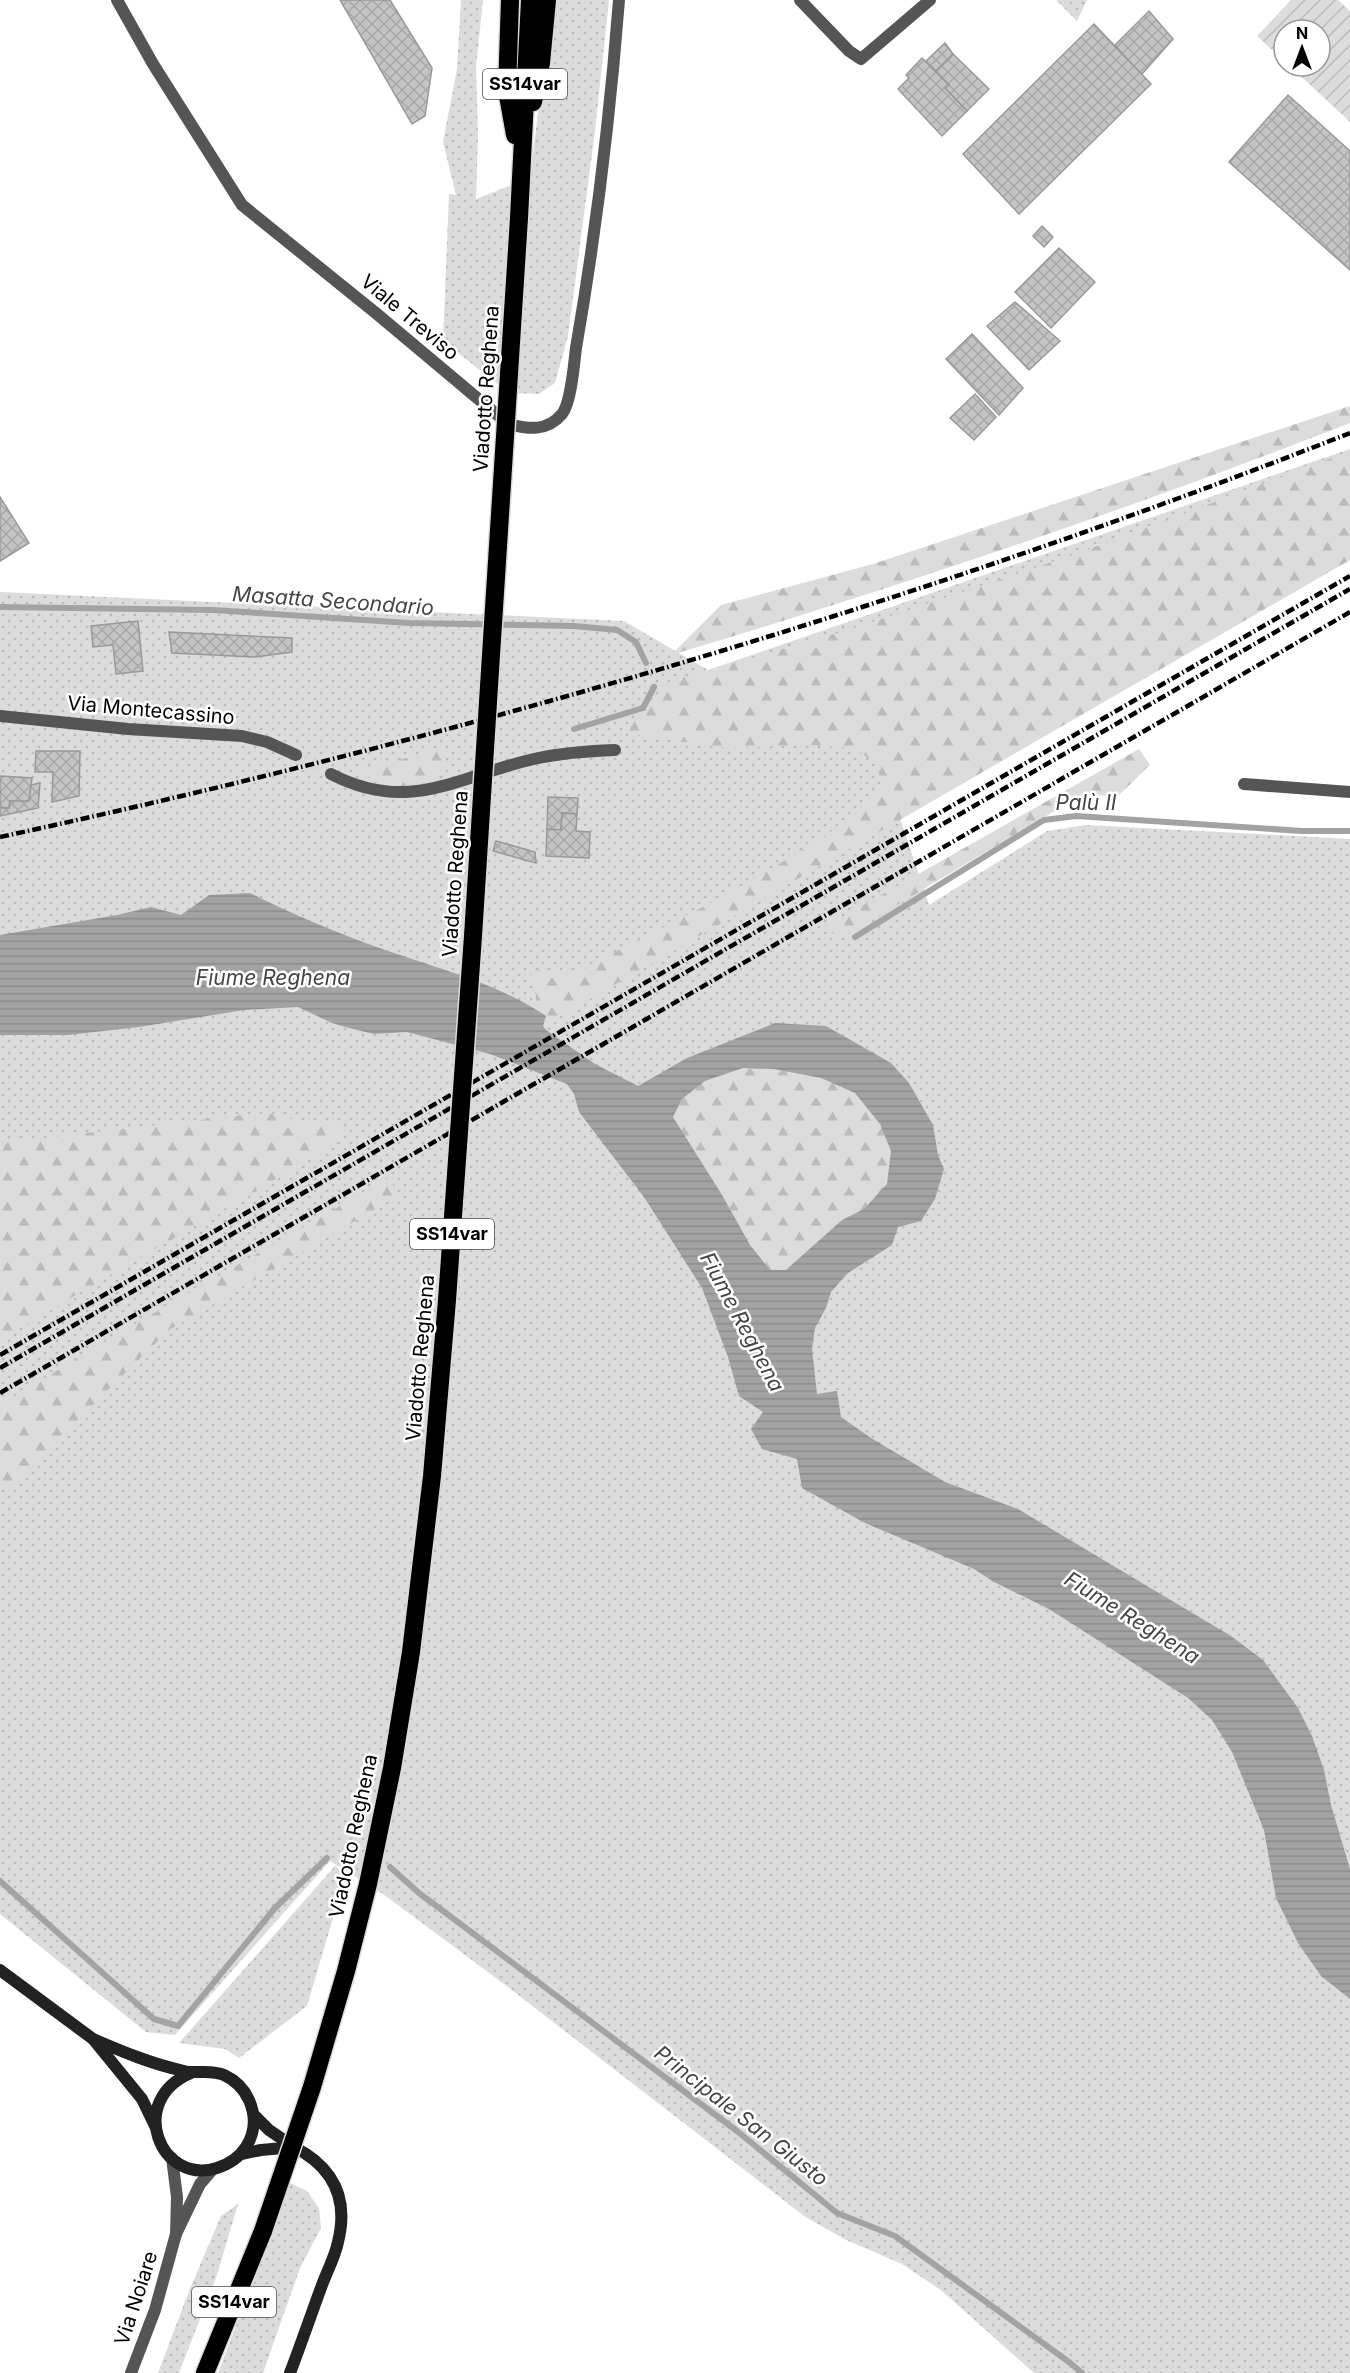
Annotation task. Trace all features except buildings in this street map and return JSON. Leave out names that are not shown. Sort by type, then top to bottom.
[{"type":"highway","points":[[510,0],[507,90],[520,169]]},
{"type":"highway","name":"SS14var","points":[[520,169],[530,0]]},
{"type":"highway","points":[[520,169],[541,63],[547,0]]},
{"type":"highway","name":"Viadotto Reghena","points":[[205,2373],[263,2231],[312,2087],[346,1971],[368,1884],[392,1768],[411,1652],[432,1476],[449,1277],[519,218],[520,169]]},
{"type":"street","name":"Viale Treviso","points":[[117,0],[153,64],[242,205],[378,314],[508,424],[528,429],[550,426],[564,412],[569,390],[581,322],[612,88],[619,0]]},
{"type":"street","points":[[800,0],[849,51],[861,59],[930,0]]},
{"type":"street","name":"Via Montecassino","points":[[0,716],[128,729],[242,736],[267,742],[296,756]]},
{"type":"street","points":[[331,774],[354,785],[383,792],[410,793],[442,786],[531,759],[615,750]]},
{"type":"street","points":[[1244,784],[1350,792]]},
{"type":"street","points":[[0,1970],[93,2039],[146,2061],[191,2073]]},
{"type":"street","points":[[93,2039],[142,2099],[164,2149],[184,2166],[198,2170],[212,2170],[228,2165],[241,2154],[250,2140],[254,2115],[247,2094],[236,2082],[222,2074],[207,2071],[191,2073],[178,2078],[168,2087],[160,2098],[155,2126]]},
{"type":"street","points":[[254,2115],[269,2130],[308,2154],[334,2181],[339,2194],[342,2220],[338,2243],[290,2373]]},
{"type":"street","points":[[241,2154],[294,2147]]},
{"type":"street","name":"Via Noiare","points":[[172,2158],[177,2197],[176,2234]]},
{"type":"street","name":"Via Noiare","points":[[131,2373],[155,2310],[176,2234],[200,2184],[212,2170]]},
{"type":"green space","points":[[461,0],[483,0],[476,66],[478,136],[476,199],[530,178],[552,0],[609,0],[595,131],[568,336],[555,383],[539,394],[509,393],[443,341],[449,194],[456,195],[443,142],[457,69]]},
{"type":"green space","points":[[1056,0],[1087,0],[1077,21]]},
{"type":"green space","points":[[1291,0],[1338,0],[1350,11],[1350,122],[1303,78],[1332,78],[1332,18],[1274,18]]},
{"type":"green space","points":[[1272,20],[1272,50],[1257,36]]},
{"type":"green space","points":[[1350,406],[1350,423],[1098,517],[928,575],[671,655],[721,605],[873,564]]},
{"type":"green space","points":[[1350,449],[1350,560],[882,764],[929,905],[1047,831],[1086,825],[1350,839],[1350,2373],[1034,2373],[942,2291],[902,2264],[844,2239],[804,2216],[504,1984],[383,1894],[330,1861],[175,2035],[146,2032],[0,1914],[0,592],[624,621],[708,670]]},
{"type":"green space","points":[[1350,451],[1350,560],[543,1026],[545,1016],[536,1010],[536,995],[529,976],[538,970],[576,974],[724,896],[825,837],[882,785],[876,763],[853,748],[810,745],[726,748],[623,733],[633,720],[657,700],[664,683],[848,630],[1079,553]]},
{"type":"green space","points":[[442,749],[444,760],[442,770],[426,782],[415,785],[392,787],[383,785],[358,770]]},
{"type":"green space","points":[[1139,749],[1150,765],[1119,795],[1087,796],[1058,809],[840,939],[825,927]]},
{"type":"green space","points":[[749,1063],[850,1082],[892,1139],[893,1176],[881,1196],[856,1219],[812,1248],[786,1270],[770,1276],[673,1117],[685,1085]]},
{"type":"green space","points":[[251,1114],[271,1114],[309,1123],[335,1123],[347,1130],[338,1143],[0,1339],[0,1143]]},
{"type":"green space","points":[[392,1176],[394,1198],[169,1330],[7,1489],[0,1489],[0,1405]]},
{"type":"green space","points":[[335,1866],[346,1874],[307,2006],[239,2058],[225,2049],[179,2043]]},
{"type":"green space","points":[[290,2183],[307,2191],[319,2208],[321,2228],[300,2268],[263,2373],[218,2373]]},
{"type":"green space","points":[[238,2204],[217,2275],[179,2373],[158,2373],[221,2216]]},
{"type":"water","name":"Fiume Reghena","points":[[250,893],[351,937],[508,994],[546,1016],[543,1026],[546,1030],[595,1064],[638,1086],[687,1058],[775,1023],[826,1026],[891,1063],[909,1083],[933,1125],[938,1155],[944,1169],[935,1199],[921,1221],[898,1227],[892,1245],[848,1273],[831,1292],[826,1308],[815,1328],[812,1349],[817,1394],[837,1391],[841,1417],[871,1438],[945,1482],[1018,1509],[1231,1636],[1263,1660],[1298,1708],[1312,1736],[1324,1770],[1331,1805],[1350,1869],[1350,1999],[1321,1976],[1298,1943],[1276,1898],[1264,1830],[1232,1752],[1212,1720],[1188,1698],[1049,1609],[994,1582],[974,1569],[865,1523],[802,1488],[797,1459],[762,1449],[751,1429],[763,1412],[739,1396],[728,1357],[702,1288],[644,1197],[579,1112],[574,1094],[567,1084],[490,1054],[407,1032],[374,1034],[349,1028],[332,1023],[298,1007],[244,1010],[139,1027],[68,1035],[0,1035],[0,935],[151,907],[181,915],[209,895]],"holes":[[[743,1068],[774,1069],[821,1078],[855,1093],[880,1124],[891,1151],[887,1184],[864,1209],[842,1220],[786,1270],[770,1270],[750,1245],[673,1117],[682,1099],[705,1081]]]},
{"type":"waterway","name":"Masatta Secondario","points":[[0,607],[213,610],[409,623],[574,626],[617,630],[636,642],[646,663]]},
{"type":"waterway","points":[[574,729],[643,708],[654,687]]},
{"type":"waterway","name":"Palù II","points":[[855,937],[1044,820],[1076,816],[1302,831],[1350,831]]},
{"type":"waterway","name":"Principale San Giusto","points":[[0,1881],[154,2019],[178,2026],[275,1908],[327,1858]]},
{"type":"waterway","name":"Principale San Giusto","points":[[390,1867],[419,1893],[737,2131],[837,2213],[895,2236],[1082,2373]]},
{"type":"tunnel","points":[[296,755],[331,774]]},
{"type":"railway","points":[[0,837],[343,756],[514,711],[683,662],[1019,555],[1185,496],[1350,433]]},
{"type":"railway","points":[[0,1355],[1350,576]]},
{"type":"railway","points":[[0,1368],[1350,589]]},
{"type":"railway","points":[[0,1393],[1350,612]]}]
